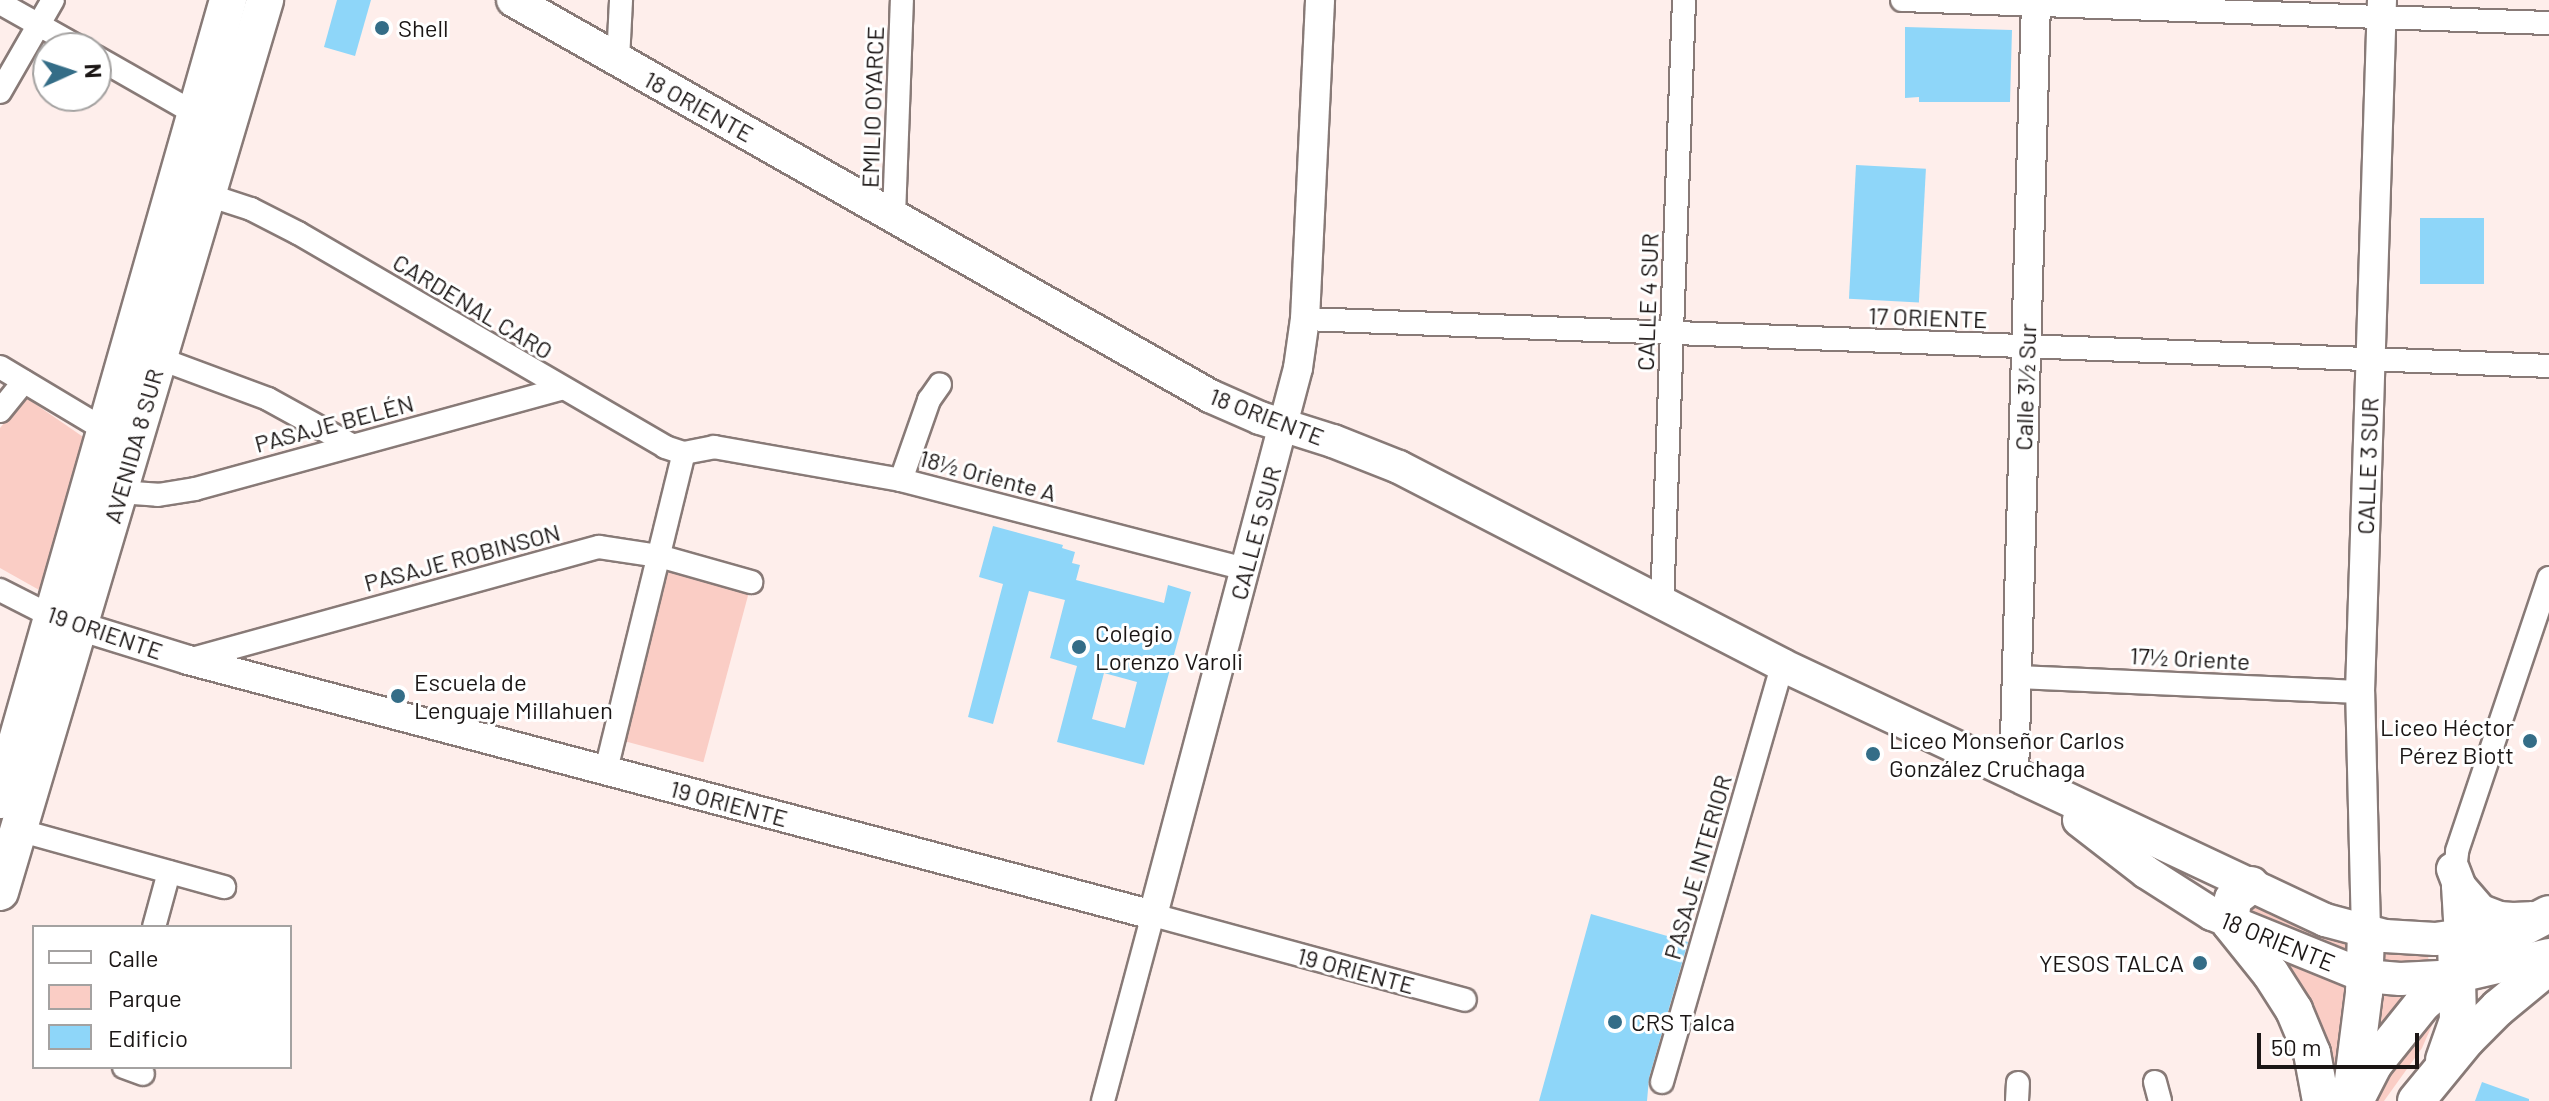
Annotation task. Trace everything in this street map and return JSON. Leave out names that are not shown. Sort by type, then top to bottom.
[{"type":"main road","name":"AVENIDA 8 SUR","points":[[0,892],[9,815],[65,623],[107,431],[228,0]]},
{"type":"main road","name":"AVENIDA 8 SUR","points":[[65,623],[119,492],[265,0]]},
{"type":"main road","name":"18 ORIENTE","points":[[513,0],[1210,396],[1283,426],[1368,453],[1399,467],[1662,606],[1782,665],[2325,920],[2366,932],[2405,938],[2456,936],[2534,917]]},
{"type":"main road","name":"18 ORIENTE","points":[[2044,789],[2146,872],[2223,919],[2365,976],[2400,979],[2459,976],[2549,955]]},
{"type":"main road","points":[[2453,869],[2460,887],[2481,911],[2499,918],[2534,917]]},
{"type":"main road","points":[[2251,885],[2233,899],[2223,919],[2294,1010],[2312,1053],[2321,1101]]},
{"type":"main road","points":[[2352,1101],[2391,1040],[2422,1004],[2499,940],[2534,917]]},
{"type":"main road","points":[[2352,1101],[2358,1064],[2366,932]]},
{"type":"main road","points":[[2438,1072],[2458,1020],[2456,936]]},
{"type":"main road","points":[[2416,1101],[2438,1072],[2498,1008],[2549,966]]},
{"type":"street","points":[[0,92],[53,0]]},
{"type":"street","points":[[618,60],[621,0]]},
{"type":"street","name":"EMILIO OYARCE","points":[[894,216],[902,0]]},
{"type":"street","name":"CALLE 5 SUR","points":[[1103,1101],[1298,368],[1305,319],[1320,0]]},
{"type":"street","name":"CALLE 4 SUR","points":[[1662,606],[1684,0]]},
{"type":"street","points":[[1902,0],[2382,8],[2549,23]]},
{"type":"street","name":"Calle 3½ Sur","points":[[2014,775],[2036,2]]},
{"type":"street","points":[[0,3],[51,32]]},
{"type":"street","name":"CALLE 3 SUR","points":[[2366,932],[2360,692],[2382,8]]},
{"type":"street","points":[[112,66],[196,114]]},
{"type":"street","name":"CARDENAL CARO","points":[[205,194],[251,209],[298,233],[561,389],[665,447],[684,453]]},
{"type":"street","name":"17 ORIENTE","points":[[1305,319],[2549,366]]},
{"type":"street","points":[[158,358],[268,399],[350,444]]},
{"type":"street","points":[[0,367],[107,431]]},
{"type":"street","points":[[0,411],[24,381]]},
{"type":"street","points":[[901,480],[929,400],[940,384]]},
{"type":"street","name":"PASAJE BELÉN","points":[[119,492],[158,495],[195,489],[350,444],[561,389]]},
{"type":"street","name":"18½ Oriente A","points":[[684,453],[714,447],[901,480],[1245,569]]},
{"type":"street","points":[[606,770],[684,453]]},
{"type":"street","name":"PASAJE ROBINSON","points":[[188,660],[599,547],[659,556],[751,582]]},
{"type":"street","points":[[2456,936],[2453,869],[2549,578]]},
{"type":"street","name":"19 ORIENTE","points":[[0,590],[65,623],[188,660],[1465,1000]]},
{"type":"street","name":"PASAJE INTERIOR","points":[[1662,1082],[1782,665]]},
{"type":"street","name":"17½ Oriente","points":[[2017,677],[2360,692]]},
{"type":"street","points":[[9,815],[169,872],[224,887]]},
{"type":"street","points":[[155,925],[169,872]]},
{"type":"street","points":[[2223,919],[2234,953],[2262,985],[2294,1036],[2314,1101]]},
{"type":"green space","points":[[25,397],[92,443],[41,591],[0,568],[0,428]]},
{"type":"green space","points":[[670,566],[750,587],[703,762],[623,741]]},
{"type":"green space","points":[[2244,899],[2347,943],[2375,949],[2428,951],[2429,973],[2335,1083],[2235,909]]},
{"type":"green space","points":[[2444,998],[2422,1048],[2384,1101],[2364,1101]]},
{"type":"building","points":[[337,0],[371,0],[355,56],[324,47]]},
{"type":"building","points":[[1905,27],[2012,30],[2010,102],[1919,102],[1919,97],[1905,98]]},
{"type":"building","points":[[1856,165],[1926,169],[1919,302],[1849,299]]},
{"type":"building","points":[[2420,218],[2484,218],[2484,284],[2420,284]]},
{"type":"building","points":[[993,526],[1063,545],[1062,548],[1075,552],[1072,563],[1080,565],[1076,580],[1164,603],[1168,585],[1191,592],[1144,765],[1057,742],[1077,666],[1050,658],[1065,600],[1029,591],[993,724],[968,717],[1003,584],[979,577]],"holes":[[[1104,673],[1137,682],[1125,728],[1092,719]]]},
{"type":"building","name":"CRS Talca","points":[[1591,914],[1688,942],[1649,1078],[1647,1101],[1539,1101]]},
{"type":"building","points":[[2482,1082],[2529,1099],[2529,1101],[2475,1101]]},
{"type":"place","name":"Shell","points":[[382,28]]},
{"type":"place","name":"Colegio Lorenzo Varoli","points":[[1079,647]]},
{"type":"place","name":"Escuela de Lenguaje Millahuen","points":[[398,696]]},
{"type":"place","name":"Liceo Héctor Pérez Biott","points":[[2530,741]]},
{"type":"place","name":"Liceo Monseñor Carlos González Cruchaga","points":[[1873,754]]},
{"type":"place","name":"YESOS TALCA","points":[[2200,963]]},
{"type":"place","name":"CRS Talca","points":[[1615,1022]]}]
